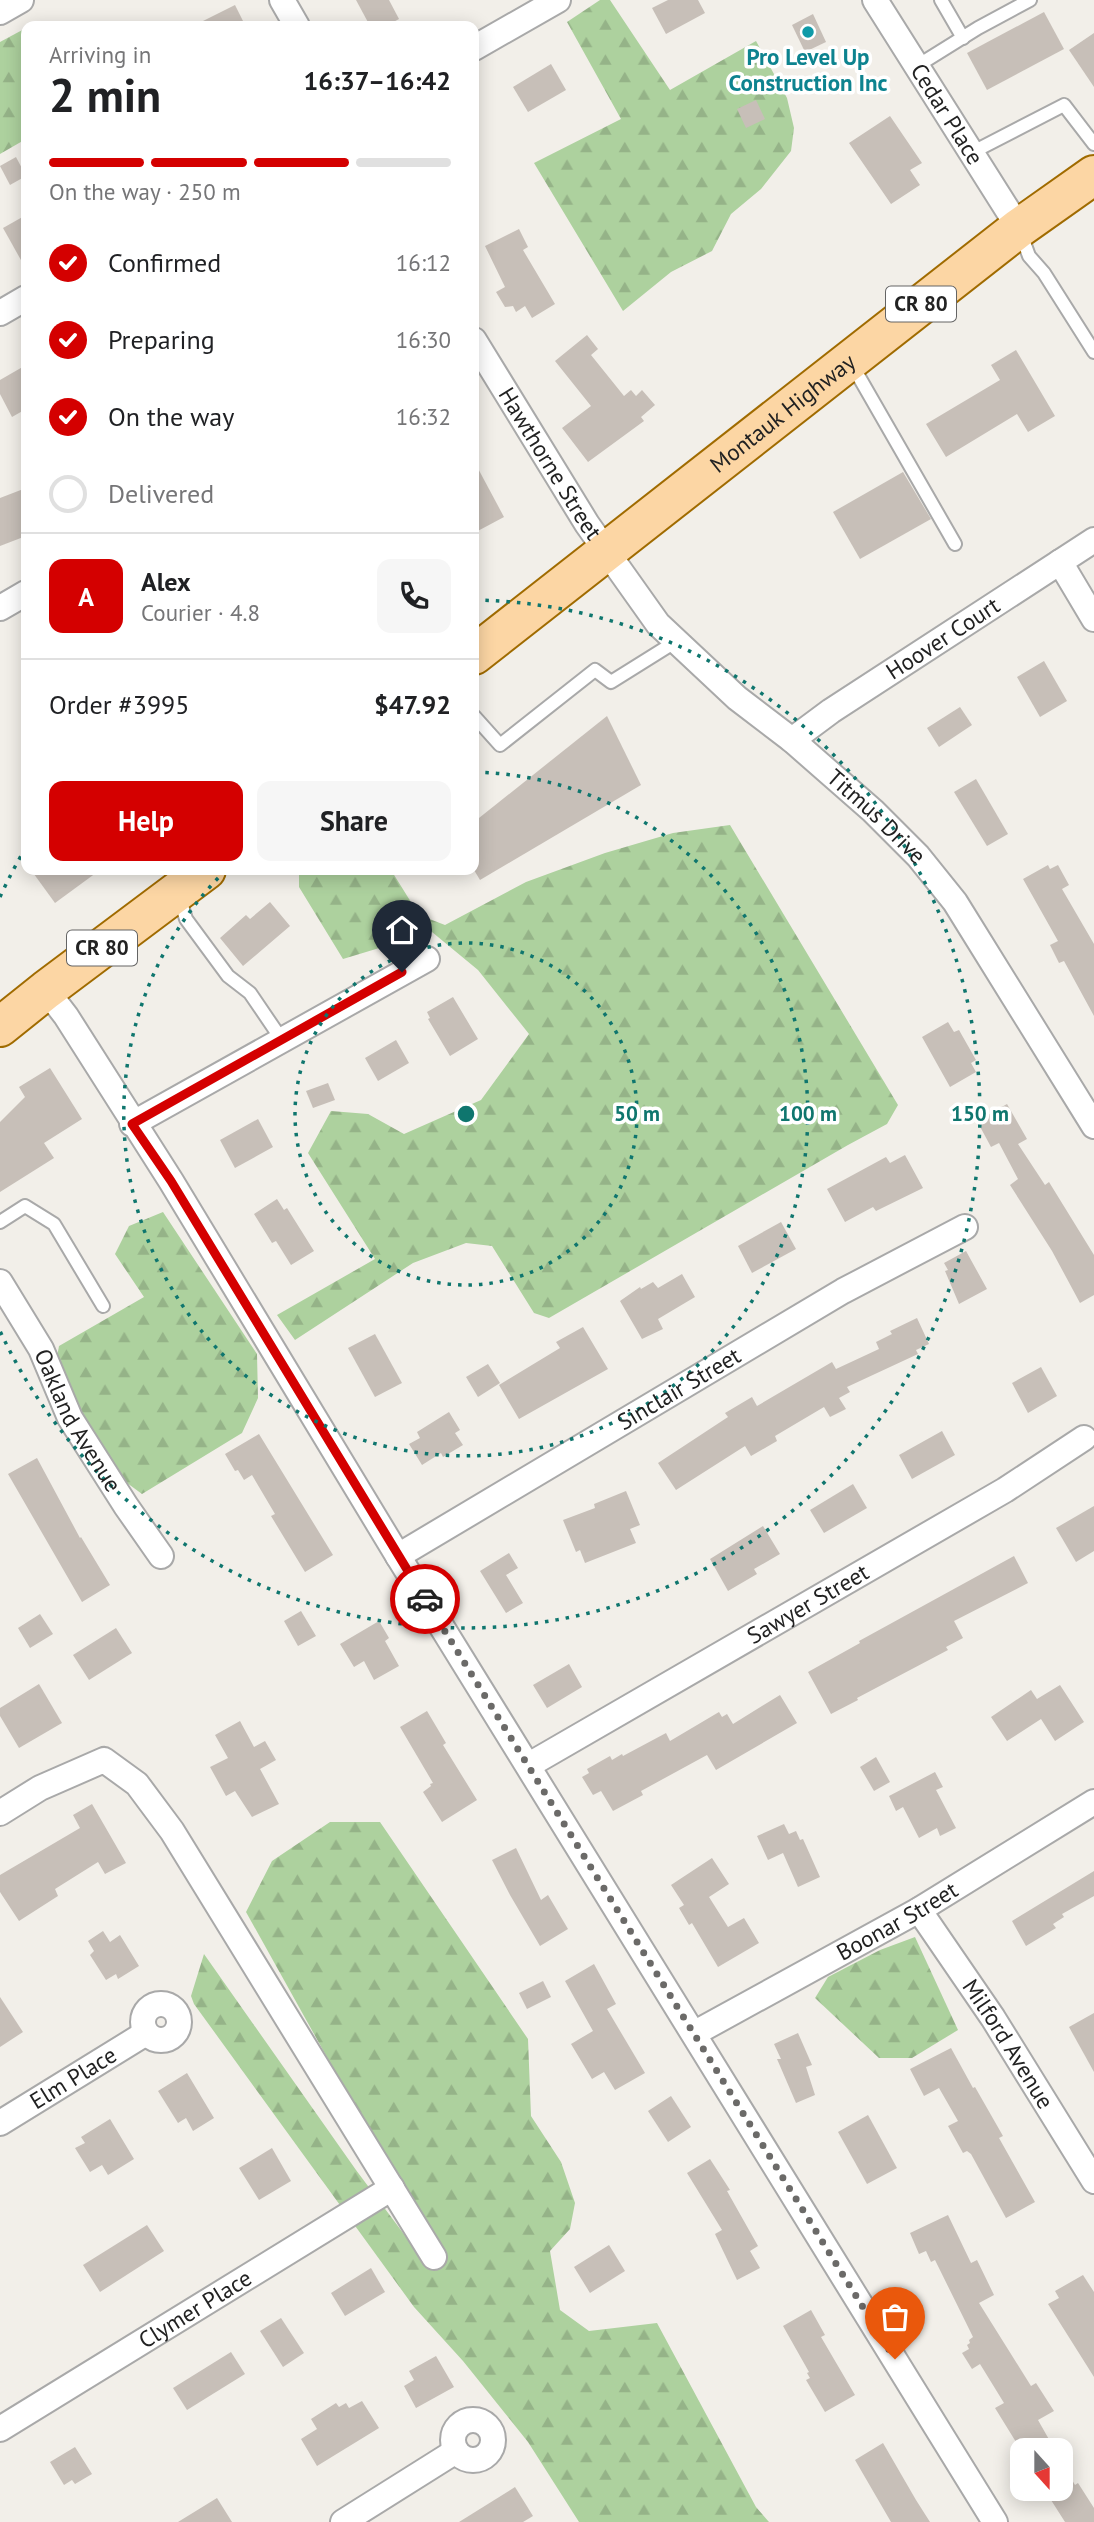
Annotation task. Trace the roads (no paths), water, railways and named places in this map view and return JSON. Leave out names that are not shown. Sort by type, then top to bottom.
[{"type":"main road","name":"Montauk Highway","points":[[479,651],[1018,228],[1094,174]]},
{"type":"main road","name":"CR 80","points":[[0,1027],[192,881]]},
{"type":"street","points":[[0,12],[21,0]]},
{"type":"street","points":[[282,0],[294,21]]},
{"type":"street","points":[[479,45],[558,0]]},
{"type":"street","name":"Cedar Place","points":[[875,0],[1018,228]]},
{"type":"street","points":[[0,313],[21,301]]},
{"type":"street","name":"Hawthorne Street","points":[[479,350],[605,552]]},
{"type":"street","name":"Hoover Court","points":[[792,740],[831,711],[1094,540]]},
{"type":"street","name":"Titmus Drive","points":[[605,552],[658,624],[675,642],[737,698],[792,740],[918,856],[955,902],[1094,1126]]},
{"type":"street","points":[[1060,562],[1094,619]]},
{"type":"street","points":[[0,608],[21,596]]},
{"type":"street","points":[[132,1124],[426,958]]},
{"type":"street","points":[[46,990],[66,1016],[132,1124],[171,1181],[398,1556],[995,2522]]},
{"type":"street","name":"Sinclair Street","points":[[398,1556],[843,1291],[965,1227]]},
{"type":"street","name":"Oakland Avenue","points":[[0,1282],[41,1349],[70,1418],[160,1556]]},
{"type":"street","name":"Sawyer Street","points":[[529,1765],[1005,1490],[1084,1438]]},
{"type":"street","points":[[0,1813],[40,1788],[104,1760],[137,1784],[172,1830],[434,2257]]},
{"type":"street","name":"Boonar Street","points":[[695,2033],[919,1910],[1094,1802]]},
{"type":"street","name":"Milford Avenue","points":[[919,1910],[993,2018],[1094,2181]]},
{"type":"street","name":"Elm Place","points":[[0,2123],[146,2033]]},
{"type":"street","name":"Clymer Place","points":[[0,2429],[392,2188]]},
{"type":"street","points":[[343,2522],[456,2451]]},
{"type":"lane","points":[[942,0],[963,38]]},
{"type":"lane","points":[[917,66],[1030,0]]},
{"type":"lane","points":[[971,153],[1064,105],[1094,144]]},
{"type":"lane","points":[[1018,228],[1029,256],[1044,273],[1094,352]]},
{"type":"lane","points":[[849,360],[955,544]]},
{"type":"lane","points":[[479,722],[500,745],[595,670],[611,682],[675,642]]},
{"type":"lane","points":[[192,881],[186,919],[229,976],[250,993],[282,1040]]},
{"type":"lane","points":[[0,1222],[25,1206],[54,1224],[103,1306]]},
{"type":"place","name":"Pro Level Up Construction Inc","points":[[808,32]]}]
